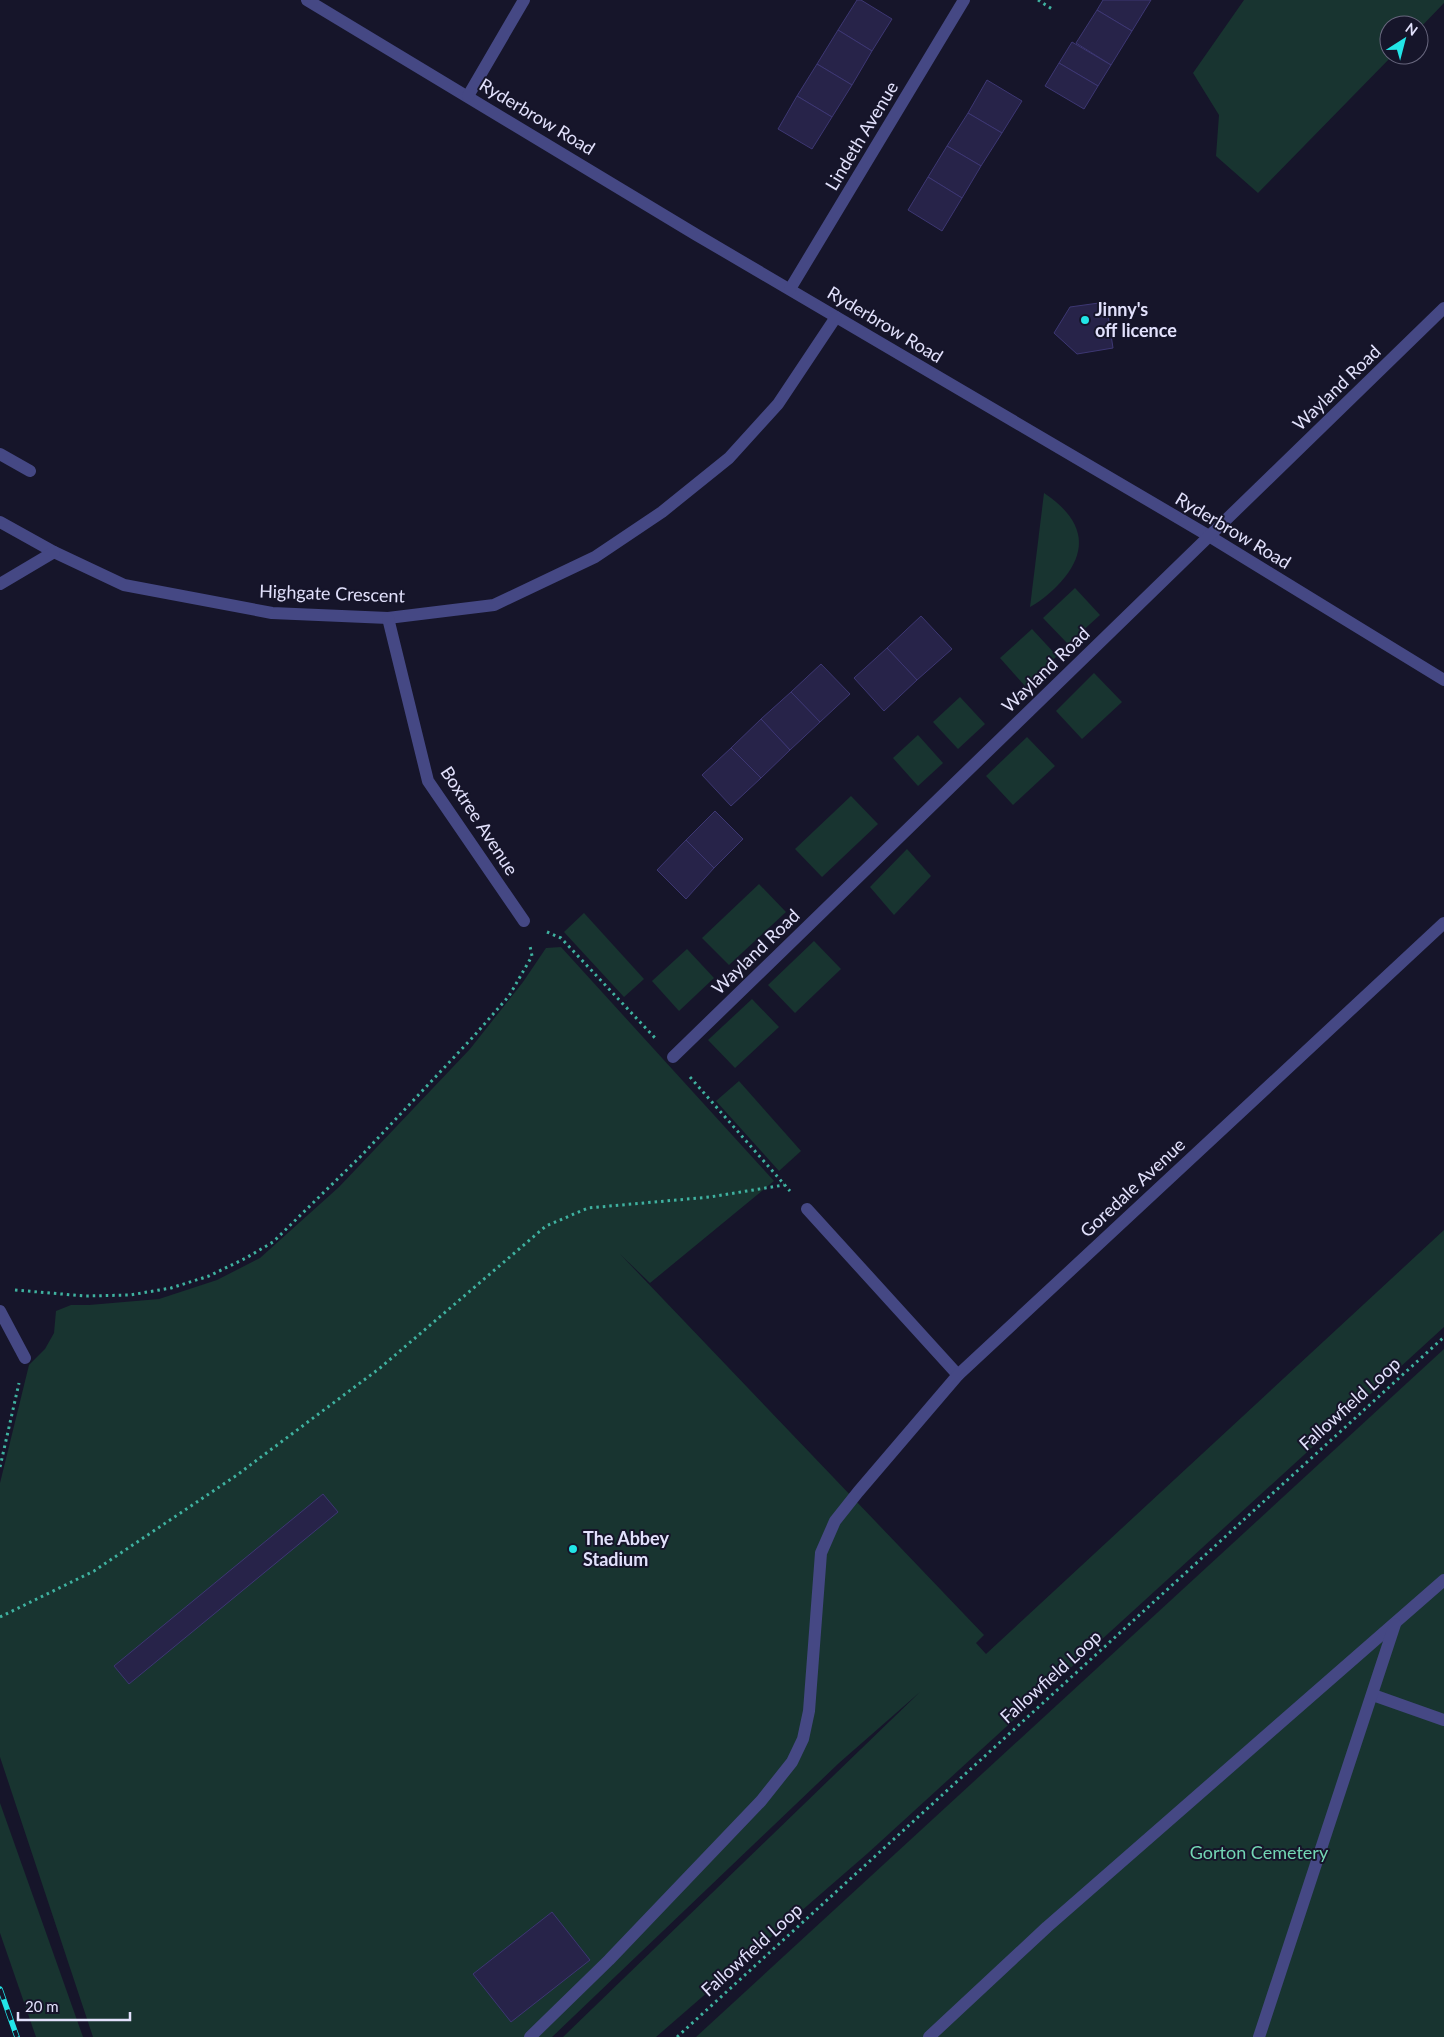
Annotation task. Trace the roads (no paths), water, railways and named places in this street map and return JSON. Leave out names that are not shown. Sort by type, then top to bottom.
[{"type":"street","name":"Ryderbrow Road","points":[[307,0],[696,234],[1209,536],[1444,680]]},
{"type":"street","points":[[468,96],[524,0]]},
{"type":"street","name":"Lindeth Avenue","points":[[790,289],[964,0]]},
{"type":"street","name":"Wayland Road","points":[[673,1057],[1444,308]]},
{"type":"street","name":"Highgate Crescent","points":[[0,522],[54,552],[124,585],[272,614],[388,618],[494,605],[595,557],[662,512],[729,458],[778,404],[836,317]]},
{"type":"street","points":[[0,454],[30,471]]},
{"type":"street","points":[[0,584],[54,552]]},
{"type":"street","name":"Boxtree Avenue","points":[[388,618],[428,781],[524,921]]},
{"type":"street","name":"Goredale Avenue","points":[[530,2037],[609,1960],[761,1801],[792,1762],[803,1738],[809,1711],[821,1553],[836,1521],[858,1492],[958,1375],[1444,923]]},
{"type":"street","points":[[807,1209],[958,1375]]},
{"type":"street","points":[[0,1311],[25,1358]]},
{"type":"street","points":[[929,2037],[1047,1927],[1444,1580]]},
{"type":"street","points":[[1259,2037],[1373,1695],[1395,1623]]},
{"type":"street","points":[[1373,1695],[1444,1720]]},
{"type":"railway","points":[[0,1989],[17,2037]]},
{"type":"place","name":"Jinny's off licence","points":[[1085,320]]},
{"type":"place","name":"The Abbey Stadium","points":[[573,1549]]},
{"type":"park label","name":"Gorton Cemetery","points":[[1259,1853]]}]
